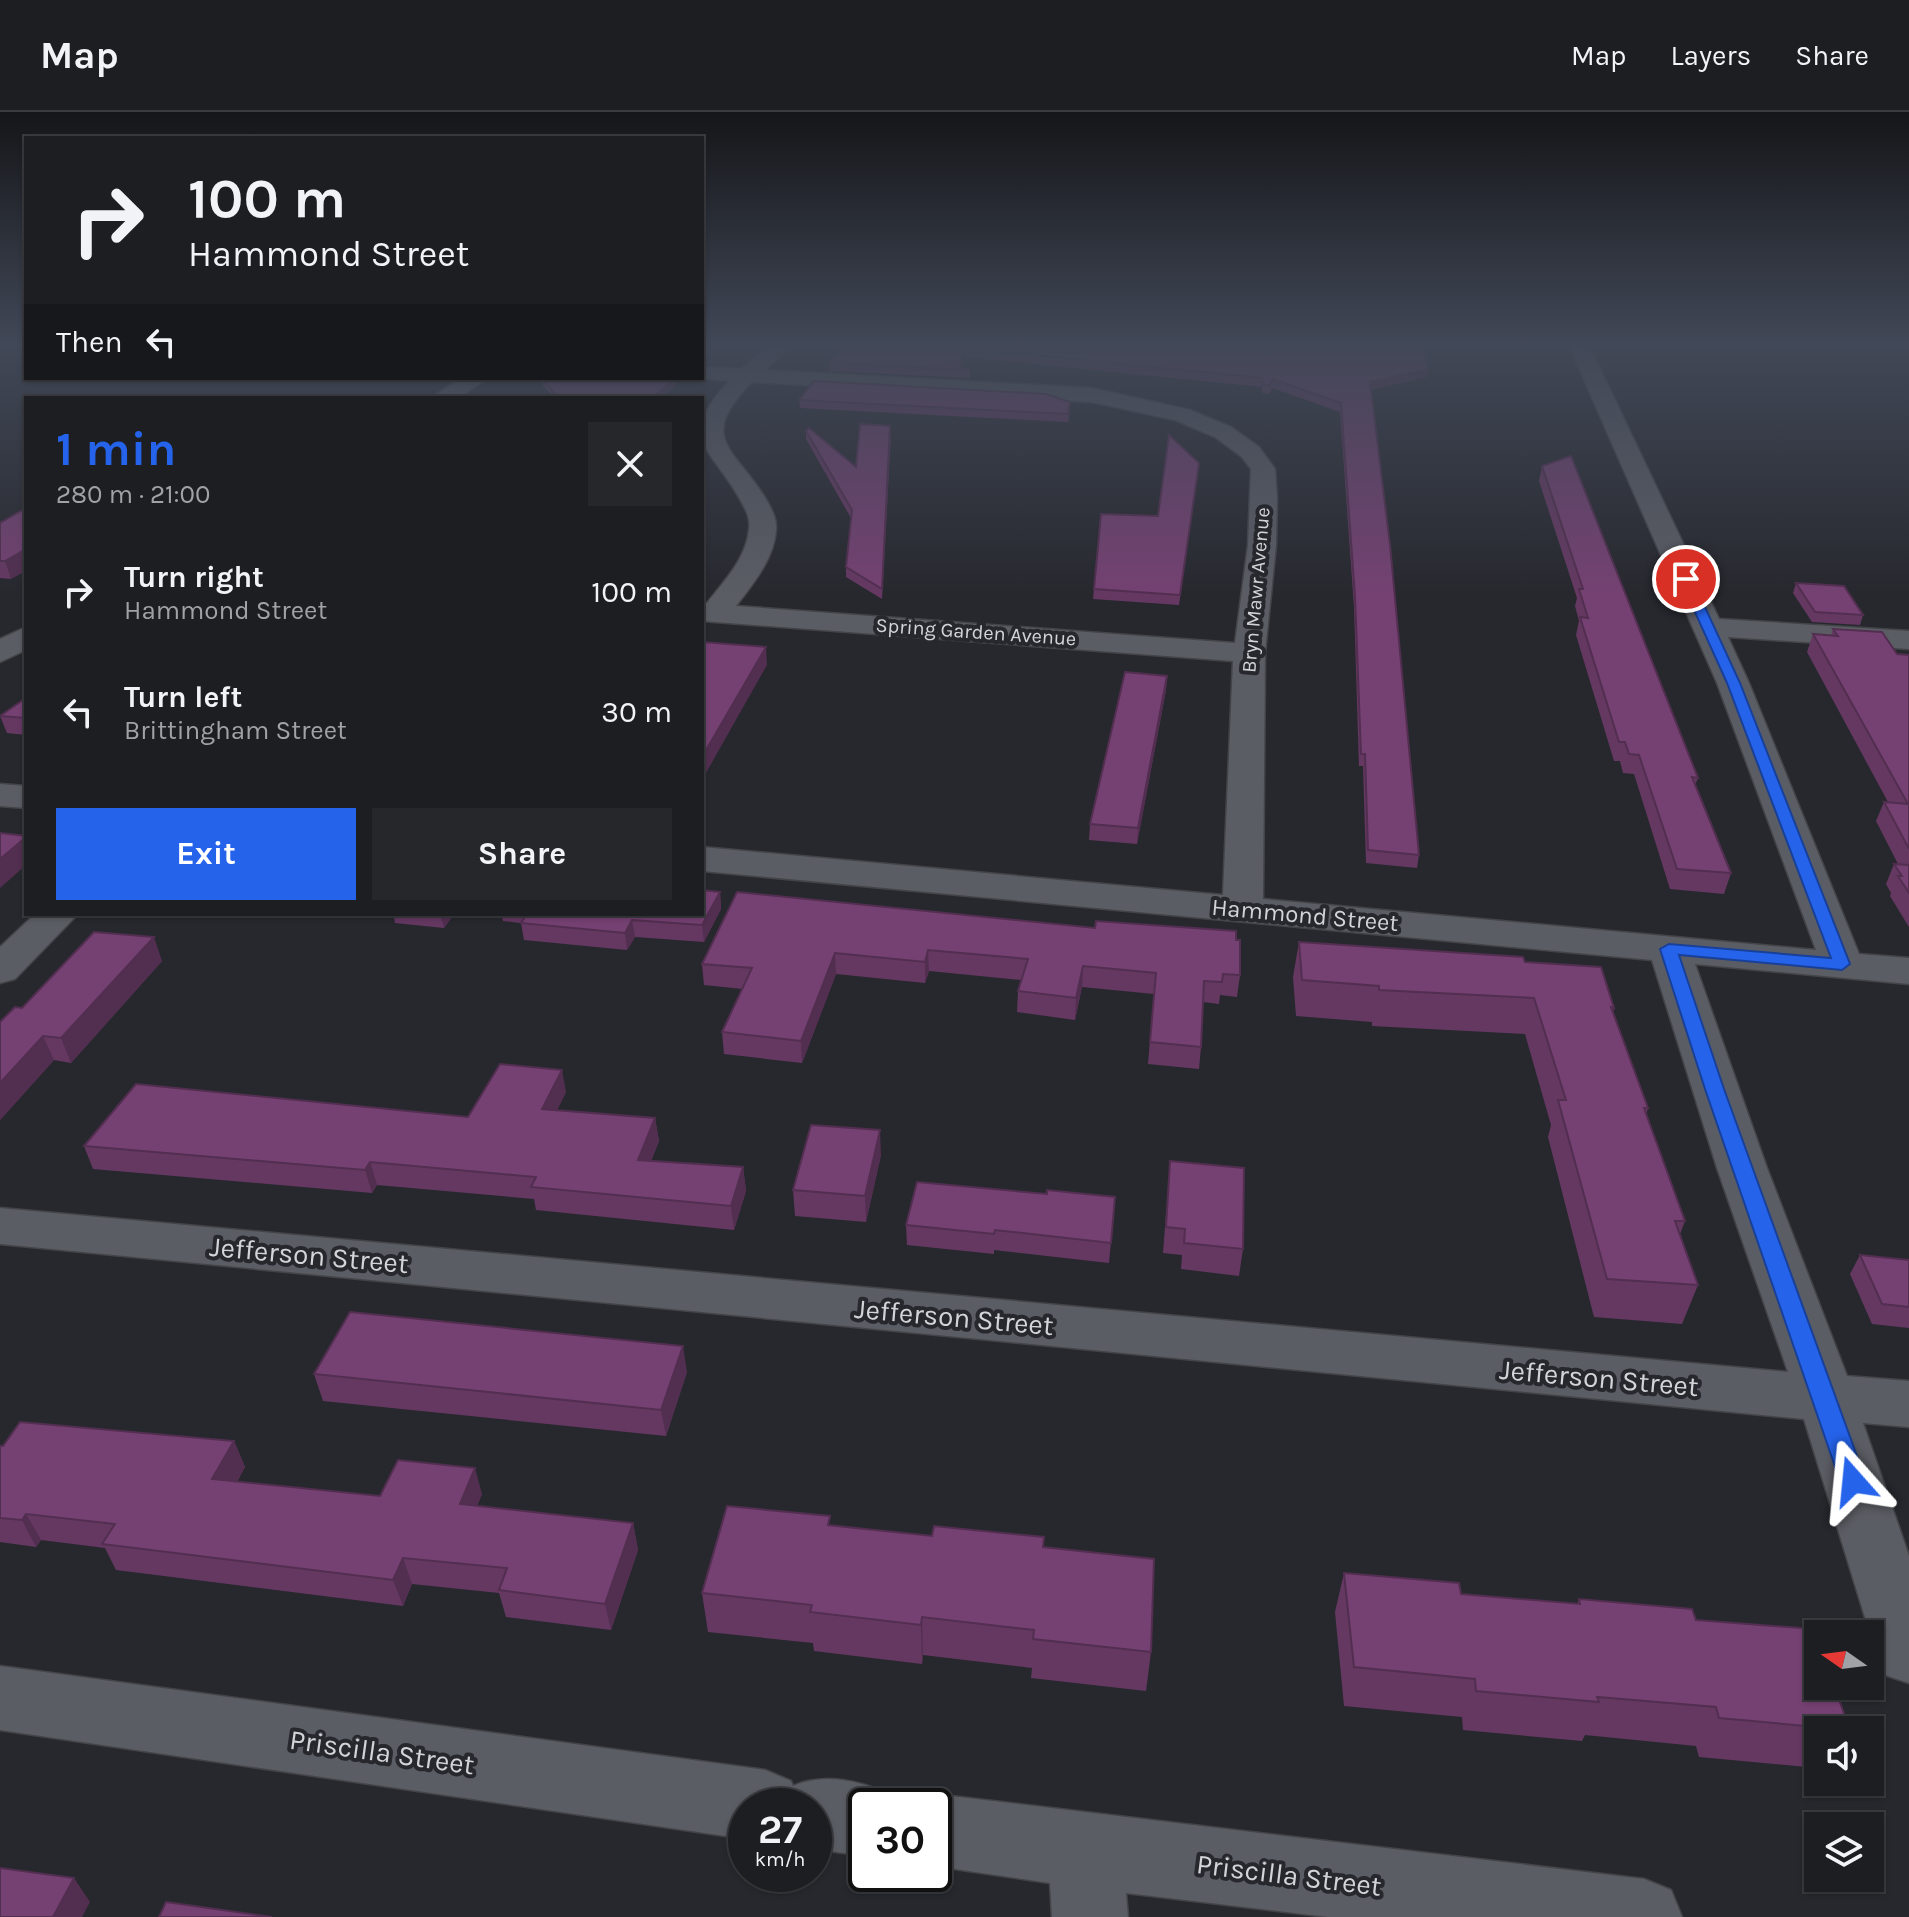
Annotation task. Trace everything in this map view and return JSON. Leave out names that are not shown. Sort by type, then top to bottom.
[{"type":"street","points":[[708,612],[754,561],[764,527],[747,486],[726,465],[711,438],[712,427]]},
{"type":"street","name":"Bryn Mawr Avenue","points":[[1212,427],[1251,452],[1263,469],[1262,545],[1249,653],[1243,910]]},
{"type":"street","points":[[1616,427],[1733,683],[1842,964]]},
{"type":"street","name":"Spring Garden Avenue","points":[[708,612],[1249,653]]},
{"type":"street","points":[[1707,627],[1909,640]]},
{"type":"street","points":[[0,653],[24,637]]},
{"type":"street","points":[[0,795],[24,797]]},
{"type":"street","name":"Hammond Street","points":[[704,859],[1909,971]]},
{"type":"street","points":[[0,970],[56,916]]},
{"type":"street","points":[[1669,949],[1747,1183],[1825,1395],[1909,1653]]},
{"type":"street","name":"Jefferson Street","points":[[0,1226],[1673,1386],[1825,1395],[1909,1404]]},
{"type":"street","name":"Priscilla Street","points":[[0,1698],[728,1801]]},
{"type":"street","name":"Priscilla Street","points":[[952,1836],[1088,1884],[1644,1917]]},
{"type":"building","points":[[860,427],[890,427],[882,589],[846,567],[852,510],[806,431],[809,428],[856,467]]},
{"type":"building","points":[[1343,427],[1376,427],[1390,545],[1419,855],[1368,850]]},
{"type":"building","points":[[1169,435],[1199,463],[1180,595],[1094,589],[1101,514],[1158,516]]},
{"type":"building","points":[[1571,456],[1698,778],[1692,777],[1731,873],[1677,869],[1639,755],[1629,754],[1625,742],[1619,742],[1580,617],[1588,618],[1579,589],[1583,589],[1542,466]]},
{"type":"building","points":[[24,509],[24,550],[5,561],[0,561],[0,523]]},
{"type":"building","points":[[1796,583],[1844,586],[1863,615],[1815,612]]},
{"type":"building","points":[[1833,629],[1882,632],[1897,654],[1909,655],[1909,849],[1884,802],[1908,804],[1813,634],[1838,636]]},
{"type":"building","points":[[704,642],[766,647],[704,754]]},
{"type":"building","points":[[1125,672],[1167,676],[1138,828],[1090,824]]},
{"type":"building","points":[[24,699],[24,718],[0,716]]},
{"type":"building","points":[[0,833],[24,836],[24,839],[0,859]]},
{"type":"building","points":[[1894,864],[1909,865],[1909,893],[1898,876],[1902,876]]},
{"type":"building","points":[[704,890],[720,892],[702,925],[632,920],[625,933],[521,923],[526,916],[704,916]]},
{"type":"building","points":[[737,892],[1095,928],[1096,921],[1236,931],[1236,940],[1240,940],[1240,975],[1223,974],[1222,982],[1204,981],[1201,1047],[1150,1042],[1156,973],[1083,966],[1076,998],[1018,991],[1028,959],[928,950],[925,962],[835,953],[801,1041],[722,1032],[752,968],[702,964]]},
{"type":"building","points":[[94,932],[154,937],[61,1038],[43,1036],[0,1083],[0,1022],[15,1007],[22,1008]]},
{"type":"building","points":[[1299,942],[1523,957],[1525,962],[1601,967],[1614,1008],[1611,1007],[1648,1108],[1644,1108],[1685,1221],[1675,1221],[1698,1285],[1607,1279],[1558,1100],[1566,1100],[1534,998],[1379,990],[1379,986],[1302,980]]},
{"type":"building","points":[[500,1064],[562,1070],[542,1109],[655,1118],[638,1160],[743,1167],[731,1206],[531,1187],[536,1177],[370,1162],[365,1170],[84,1146],[136,1084],[468,1117]]},
{"type":"building","points":[[811,1125],[880,1130],[865,1196],[793,1190]]},
{"type":"building","points":[[1170,1161],[1244,1168],[1243,1249],[1184,1243],[1185,1229],[1166,1227]]},
{"type":"building","points":[[917,1182],[1115,1197],[1111,1243],[995,1230],[994,1234],[906,1225]]},
{"type":"building","points":[[1860,1255],[1909,1260],[1909,1307],[1882,1304]]},
{"type":"building","points":[[350,1312],[683,1346],[661,1410],[314,1374]]},
{"type":"building","points":[[20,1422],[234,1441],[212,1479],[380,1496],[398,1460],[475,1468],[460,1504],[633,1523],[605,1604],[499,1590],[507,1568],[403,1558],[393,1580],[102,1544],[115,1524],[26,1514],[22,1520],[0,1518],[0,1446]]},
{"type":"building","points":[[727,1506],[830,1516],[828,1525],[932,1536],[934,1526],[1044,1537],[1043,1547],[1154,1559],[1151,1652],[1033,1639],[1034,1630],[922,1617],[921,1625],[810,1612],[812,1605],[702,1593]]},
{"type":"building","points":[[1344,1573],[1459,1583],[1461,1594],[1580,1604],[1579,1599],[1692,1609],[1696,1620],[1804,1628],[1804,1700],[1839,1700],[1845,1716],[1804,1716],[1804,1726],[1719,1718],[1716,1707],[1597,1697],[1599,1702],[1476,1691],[1475,1679],[1354,1667]]},
{"type":"building","points":[[0,1868],[74,1878],[53,1917],[0,1917]]},
{"type":"building","points":[[166,1902],[272,1917],[159,1917]]},
{"type":"route","points":[[1686,579],[1733,683],[1842,964],[1669,949],[1853,1481]]}]
